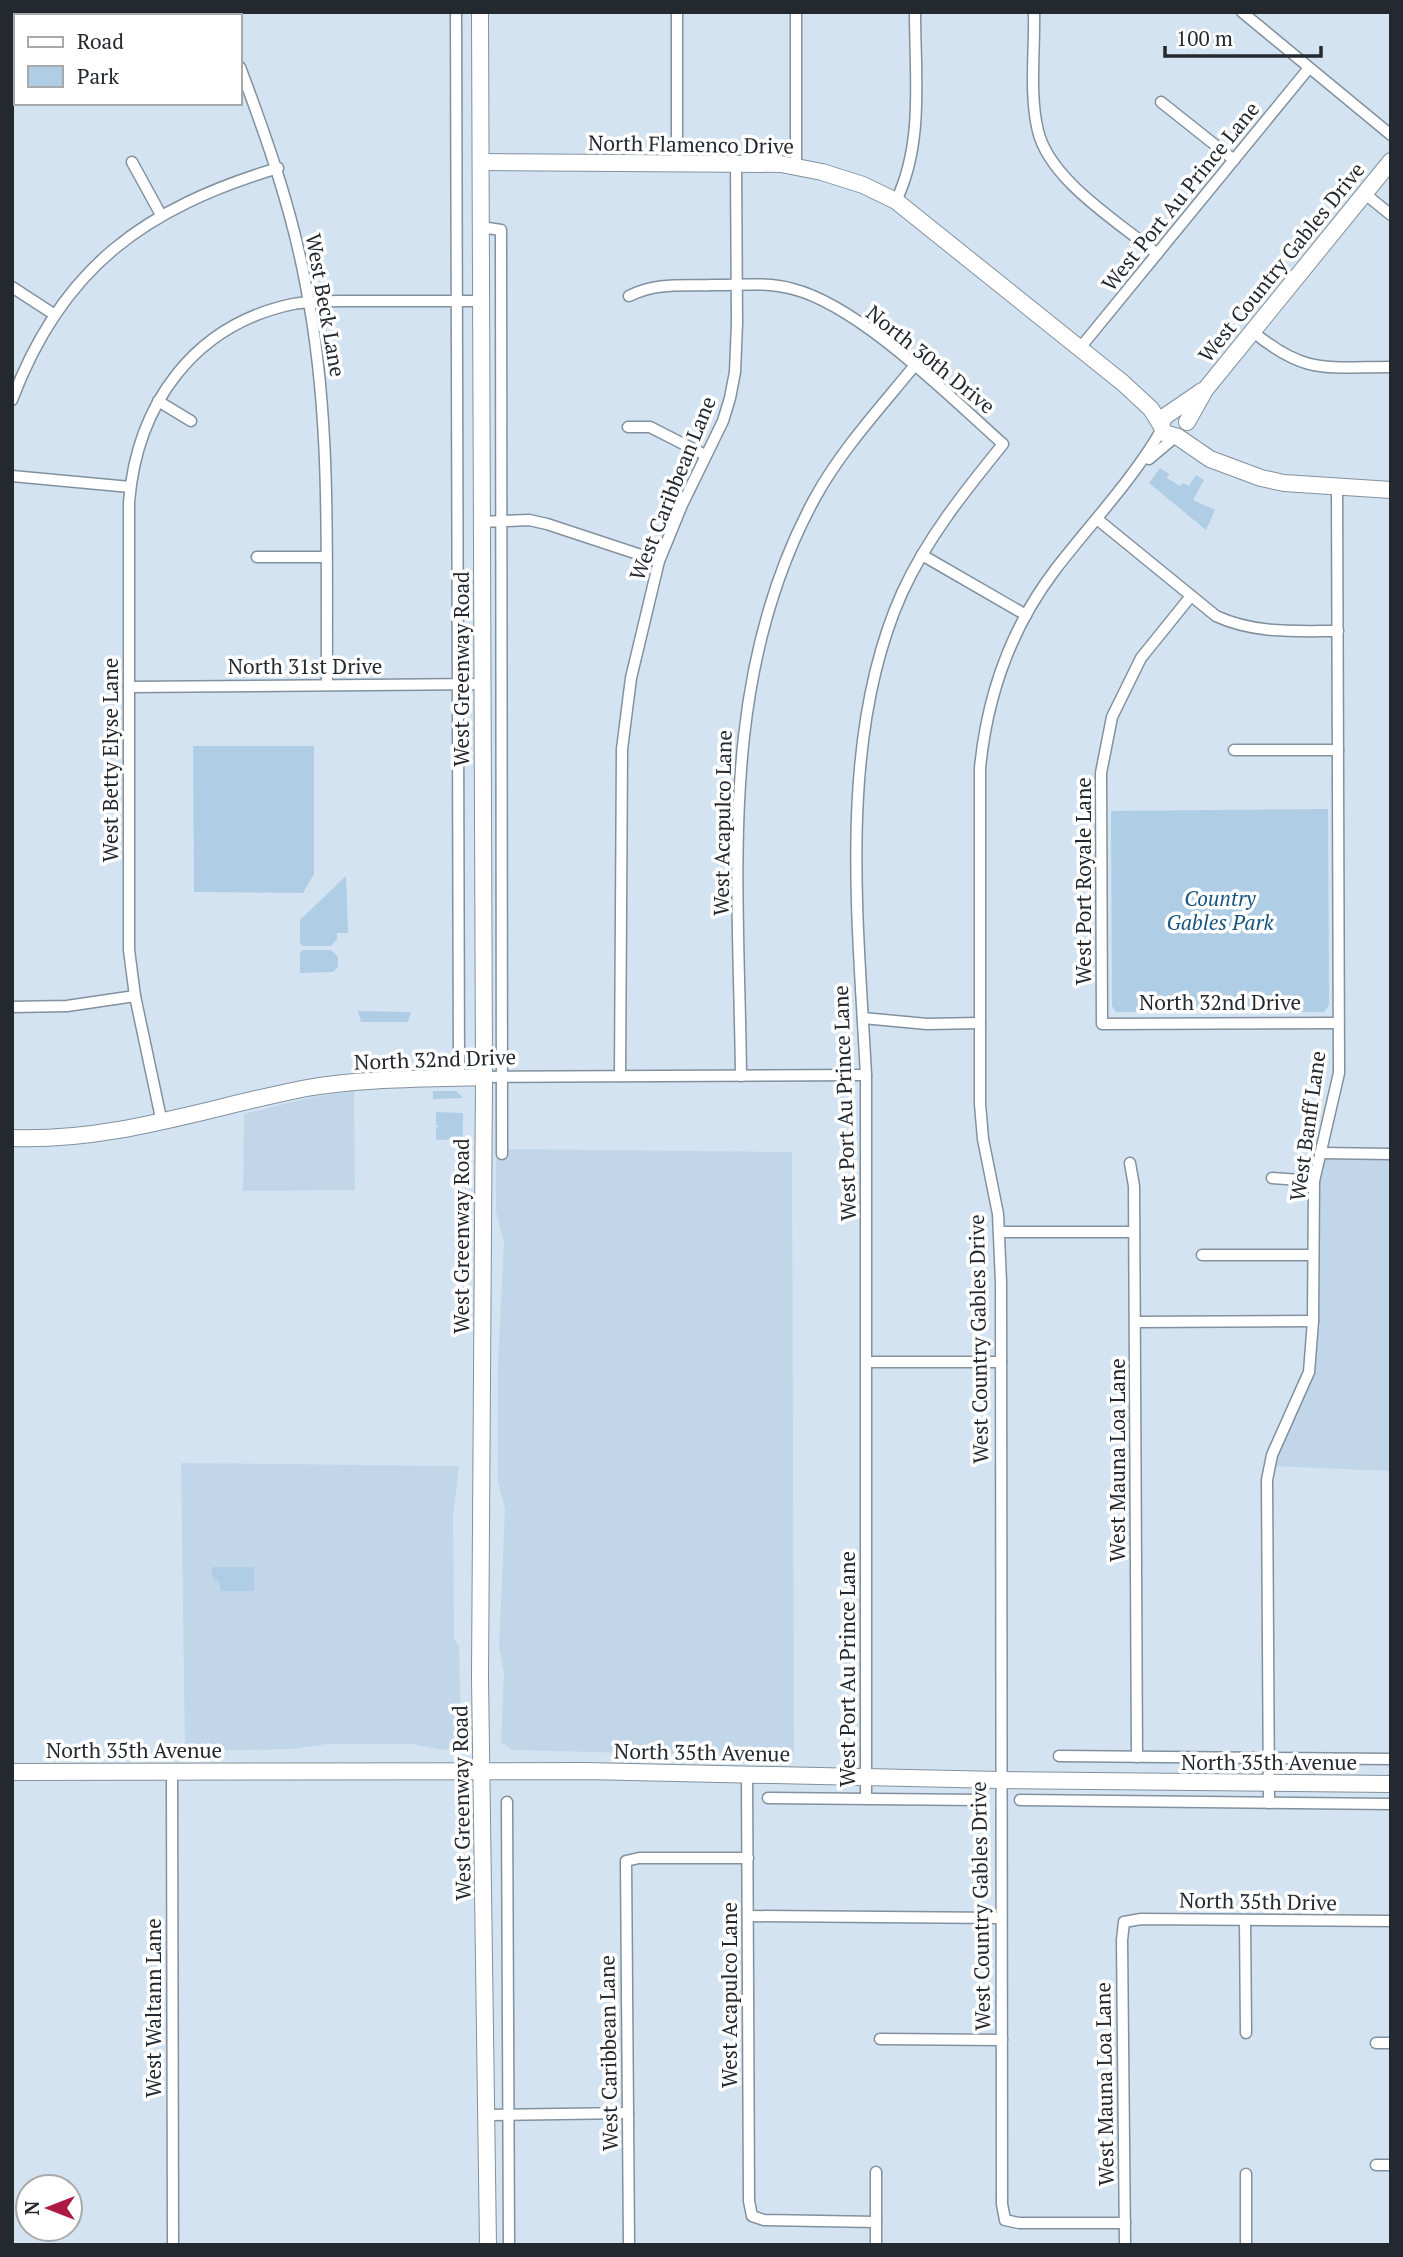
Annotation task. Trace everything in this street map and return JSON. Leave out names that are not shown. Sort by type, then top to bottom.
[{"type":"main road","name":"West Greenway Road","points":[[480,12],[484,1077],[481,1770],[488,2245]]},
{"type":"main road","name":"West Country Gables Drive","points":[[1174,425],[1391,160]]},
{"type":"main road","name":"North Flamenco Drive","points":[[481,162],[736,163],[796,167],[863,185],[896,201],[1080,348],[1174,425],[1198,453],[1261,478],[1391,490]]},
{"type":"main road","name":"North 32nd Drive","points":[[12,1138],[53,1140],[98,1136],[341,1083],[484,1077]]},
{"type":"main road","name":"North 35th Avenue","points":[[12,1772],[481,1770],[1391,1784]]},
{"type":"street","name":"West Greenway Road","points":[[456,12],[459,1078]]},
{"type":"street","points":[[677,12],[677,163]]},
{"type":"street","points":[[796,12],[796,167]]},
{"type":"street","points":[[896,201],[908,177],[914,150],[915,12]]},
{"type":"street","points":[[1034,12],[1035,112],[1043,146],[1059,171],[1076,188],[1157,254]]},
{"type":"street","points":[[1242,12],[1391,135]]},
{"type":"street","name":"West Port Au Prince Lane","points":[[1080,348],[1310,68]]},
{"type":"street","name":"West Beck Lane","points":[[242,72],[278,168],[309,303],[323,413],[327,685]]},
{"type":"street","points":[[1161,102],[1234,160]]},
{"type":"street","points":[[132,162],[161,215]]},
{"type":"street","name":"West Caribbean Lane","points":[[621,1076],[622,749],[631,678],[659,561],[705,455],[723,421],[735,372],[736,163]]},
{"type":"street","points":[[12,400],[33,352],[55,315],[104,254],[161,215],[205,192],[278,168]]},
{"type":"street","points":[[1364,193],[1391,215]]},
{"type":"street","name":"West Greenway Road","points":[[481,227],[501,230],[502,1154]]},
{"type":"street","name":"North 30th Drive","points":[[629,296],[649,286],[736,285],[792,288],[818,298],[915,365],[1003,444]]},
{"type":"street","points":[[12,287],[55,315]]},
{"type":"street","name":"West Betty Elyse Lane","points":[[162,1123],[135,996],[129,950],[130,487],[142,432],[176,373],[216,338],[249,318],[309,303],[480,300]]},
{"type":"street","points":[[1252,331],[1282,355],[1307,365],[1391,367]]},
{"type":"street","name":"West Acapulco Lane","points":[[741,1076],[739,766],[744,712],[757,649],[792,544],[817,494],[915,365]]},
{"type":"street","points":[[158,401],[191,421]]},
{"type":"street","name":"West Country Gables Drive","points":[[1125,2223],[1019,2223],[1005,2220],[1002,2204],[1000,1232],[979,1104],[980,768],[983,735],[1007,652],[1026,615],[1054,572],[1174,425]]},
{"type":"street","points":[[628,427],[650,427],[705,455]]},
{"type":"street","name":"West Port Au Prince Lane","points":[[866,1799],[866,1075],[859,970],[859,749],[871,683],[902,594],[922,555],[954,504],[1003,444]]},
{"type":"street","points":[[12,476],[130,487]]},
{"type":"street","name":"West Banff Lane","points":[[1269,1803],[1267,1480],[1272,1455],[1310,1372],[1314,1321],[1314,1181],[1337,1083],[1337,487]]},
{"type":"street","points":[[1097,519],[1216,616],[1257,630],[1338,631]]},
{"type":"street","points":[[481,522],[529,520],[659,561]]},
{"type":"street","points":[[922,555],[1026,615]]},
{"type":"street","points":[[257,557],[326,557]]},
{"type":"street","name":"West Port Royale Lane","points":[[1102,1024],[1101,773],[1112,717],[1141,658],[1191,596]]},
{"type":"street","name":"North 31st Drive","points":[[129,687],[481,684]]},
{"type":"street","points":[[1234,750],[1338,750]]},
{"type":"street","points":[[12,1007],[67,1006],[135,996]]},
{"type":"street","points":[[863,1018],[927,1024],[980,1023]]},
{"type":"street","name":"North 32nd Drive","points":[[1102,1024],[1338,1023]]},
{"type":"street","name":"North 32nd Drive","points":[[484,1077],[866,1075]]},
{"type":"street","points":[[1320,1153],[1391,1154]]},
{"type":"street","name":"West Mauna Loa Lane","points":[[1130,1163],[1136,1322],[1137,1757]]},
{"type":"street","points":[[1272,1178],[1314,1181]]},
{"type":"street","points":[[1000,1232],[1134,1232]]},
{"type":"street","points":[[1202,1255],[1313,1255]]},
{"type":"street","points":[[1136,1322],[1314,1321]]},
{"type":"street","points":[[867,1362],[1000,1362]]},
{"type":"street","name":"North 35th Avenue","points":[[1059,1756],[1391,1759]]},
{"type":"street","name":"West Waltann Lane","points":[[172,1771],[173,2245]]},
{"type":"street","name":"West Acapulco Lane","points":[[747,1773],[749,2201],[752,2216],[764,2220],[876,2222]]},
{"type":"street","points":[[768,1798],[979,1800]]},
{"type":"street","name":"North 35th Avenue","points":[[1020,1800],[1391,1804]]},
{"type":"street","points":[[507,1802],[509,2245]]},
{"type":"street","name":"West Caribbean Lane","points":[[629,2245],[626,1861],[639,1858],[748,1858]]},
{"type":"street","points":[[748,1916],[1000,1918]]},
{"type":"street","name":"North 35th Drive","points":[[1125,1922],[1141,1919],[1391,1922]]},
{"type":"street","points":[[1245,1920],[1246,2034]]},
{"type":"street","name":"West Mauna Loa Lane","points":[[1125,1922],[1122,1940],[1125,2245]]},
{"type":"street","points":[[880,2039],[1002,2040]]},
{"type":"street","points":[[1376,2043],[1391,2043]]},
{"type":"street","points":[[486,2115],[628,2113]]},
{"type":"street","points":[[1376,2165],[1391,2165]]},
{"type":"street","points":[[876,2172],[876,2245]]},
{"type":"street","points":[[1246,2174],[1246,2245]]},
{"type":"shaded area","points":[[354,1091],[355,1190],[243,1191],[244,1114],[313,1097]]},
{"type":"shaded area","points":[[496,1149],[792,1152],[794,1757],[512,1750],[501,1742],[504,1672],[499,1648],[505,1509],[498,1481],[498,1362],[504,1243],[496,1211]]},
{"type":"shaded area","points":[[1320,1153],[1391,1154],[1391,1471],[1270,1466],[1305,1387]]},
{"type":"shaded area","points":[[181,1463],[459,1466],[453,1516],[454,1639],[459,1646],[461,1734],[453,1747],[443,1750],[412,1744],[327,1744],[292,1749],[185,1751]]},
{"type":"green space","points":[[1160,468],[1169,474],[1167,478],[1180,486],[1183,483],[1189,486],[1196,475],[1204,480],[1193,500],[1215,510],[1206,530],[1149,483]]},
{"type":"green space","points":[[193,746],[314,746],[314,874],[303,893],[194,892]]},
{"type":"green space","name":"Country Gables Park","points":[[1328,809],[1329,1005],[1324,1012],[1116,1012],[1112,1006],[1111,811]]},
{"type":"green space","points":[[346,876],[348,933],[337,933],[337,939],[331,946],[303,946],[300,943],[300,920]]},
{"type":"green space","points":[[303,950],[331,950],[338,957],[338,967],[333,972],[300,973],[300,953]]},
{"type":"green space","points":[[358,1011],[411,1012],[408,1022],[361,1022]]},
{"type":"green space","points":[[433,1091],[456,1091],[463,1098],[433,1099]]},
{"type":"green space","points":[[436,1112],[463,1113],[463,1139],[436,1140],[436,1128],[439,1126],[436,1125]]},
{"type":"green space","points":[[212,1567],[254,1567],[254,1591],[220,1591],[220,1583],[212,1577]]}]
